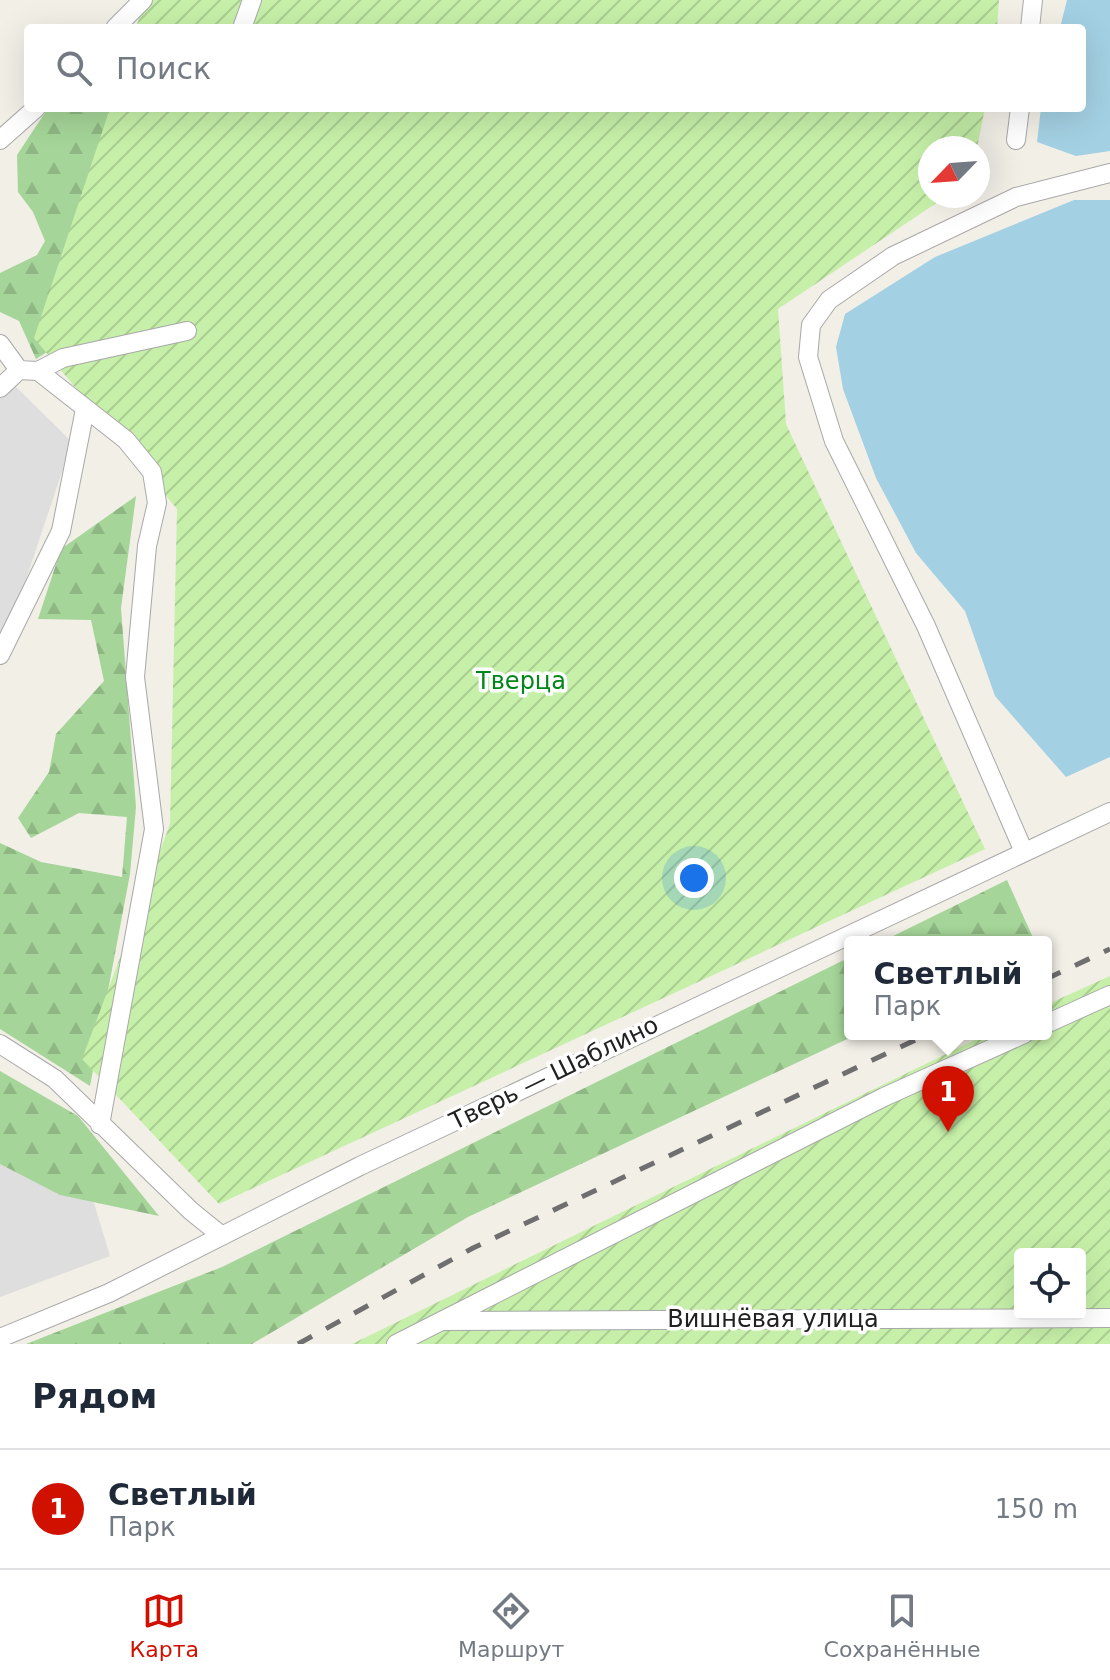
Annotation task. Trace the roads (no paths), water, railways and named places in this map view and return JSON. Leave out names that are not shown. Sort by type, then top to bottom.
[{"type":"street","points":[[119,24],[143,0]]},
{"type":"street","points":[[243,24],[252,0]]},
{"type":"street","points":[[1030,24],[1033,0]]},
{"type":"street","points":[[0,140],[32,112]]},
{"type":"street","points":[[1016,140],[1020,112]]},
{"type":"street","points":[[1024,852],[926,626],[834,441],[808,357],[811,325],[829,300],[893,256],[1016,197],[1110,173]]},
{"type":"street","points":[[0,388],[19,370],[38,371],[63,358],[187,331]]},
{"type":"street","points":[[0,344],[19,370]]},
{"type":"street","points":[[38,371],[126,440],[148,464],[157,503],[147,546],[135,677],[154,829],[100,1125]]},
{"type":"street","points":[[0,655],[61,531],[85,409]]},
{"type":"street","name":"Тверь — Шаблино","points":[[0,1338],[109,1293],[639,1031],[1110,812]]},
{"type":"street","points":[[1052,1021],[1110,995]]},
{"type":"street","points":[[396,1344],[436,1321],[884,1097],[1011,1040]]},
{"type":"street","points":[[0,1044],[55,1079],[100,1125],[222,1236]]},
{"type":"street","name":"Вишнёвая улица","points":[[436,1321],[1110,1318]]},
{"type":"water","points":[[1067,0],[1110,0],[1110,151],[1076,156],[1037,142],[1041,112],[1086,112],[1086,24],[1061,24]]},
{"type":"water","points":[[1074,200],[1110,200],[1110,757],[1066,777],[995,696],[965,611],[916,553],[876,478],[843,389],[836,347],[845,314],[935,257]]},
{"type":"railway","points":[[1052,976],[1110,949]]},
{"type":"railway","points":[[298,1344],[473,1248],[915,1040]]},
{"type":"place","name":"Светлый","points":[[948,1132]]},
{"type":"park label","name":"Тверца","points":[[521,681]]}]
